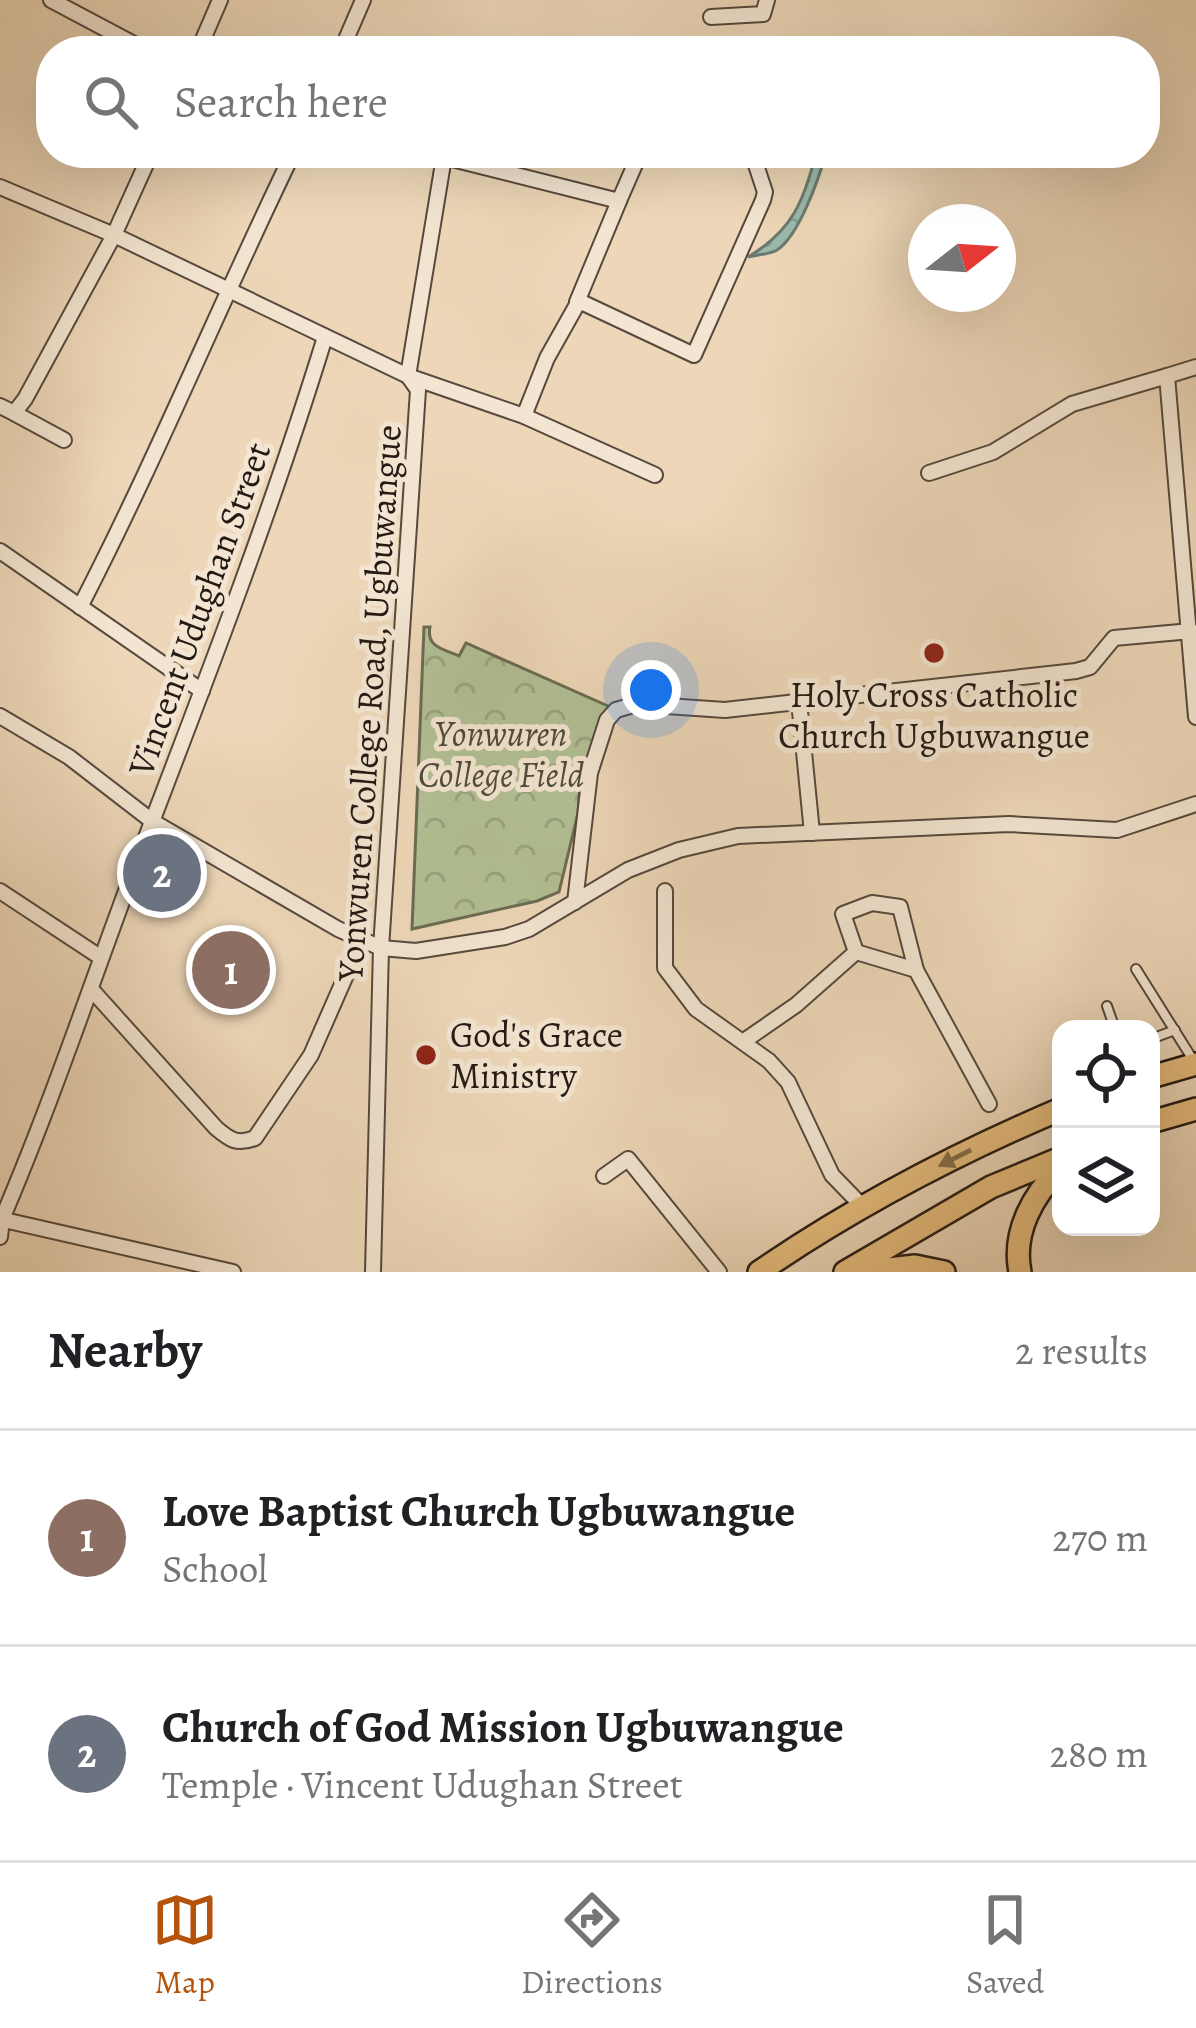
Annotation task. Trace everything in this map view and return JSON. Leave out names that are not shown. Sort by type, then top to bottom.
[{"type":"main road","points":[[1160,1074],[1196,1064]]},
{"type":"main road","points":[[1160,1119],[1196,1108]]},
{"type":"main road","points":[[759,1272],[862,1206],[1052,1113]]},
{"type":"main road","points":[[844,1272],[991,1187],[1052,1165]]},
{"type":"main road","points":[[1020,1272],[1016,1254],[1022,1224],[1052,1176]]},
{"type":"main road","points":[[862,1272],[915,1266],[944,1272]]},
{"type":"street","points":[[51,0],[118,36]]},
{"type":"street","points":[[204,36],[220,0]]},
{"type":"street","points":[[347,36],[363,0]]},
{"type":"street","points":[[711,17],[763,14],[766,0]]},
{"type":"street","points":[[7,409],[25,399],[114,236],[144,168]]},
{"type":"street","points":[[80,607],[156,456],[286,168]]},
{"type":"street","points":[[442,168],[408,376],[524,416],[655,475]]},
{"type":"street","points":[[488,168],[619,201]]},
{"type":"street","points":[[524,416],[633,168]]},
{"type":"street","points":[[577,302],[694,355],[763,200],[757,168]]},
{"type":"street","name":"Yonwuren College Road, Ugbuwangue","points":[[0,187],[408,376],[418,390],[382,948],[373,1272]]},
{"type":"street","name":"Vincent Udughan Street","points":[[0,1237],[1,1219],[44,1122],[100,957],[267,517],[326,338]]},
{"type":"street","points":[[928,473],[993,452],[1072,404],[1196,368]]},
{"type":"street","points":[[1167,376],[1196,717]]},
{"type":"street","points":[[7,409],[64,440]]},
{"type":"street","points":[[0,551],[202,692]]},
{"type":"street","points":[[574,902],[590,773],[607,720],[616,710],[637,704],[725,710],[1076,671],[1090,667],[1114,638],[1191,632]]},
{"type":"street","points":[[799,701],[812,833]]},
{"type":"street","points":[[0,716],[69,757],[152,821],[361,941],[416,951],[485,943],[529,929],[628,869],[738,836],[1009,824],[1117,830],[1196,804]]},
{"type":"street","points":[[0,891],[100,957]]},
{"type":"street","points":[[665,891],[665,968],[696,1009],[744,1041],[788,1082],[832,1175],[862,1206]]},
{"type":"street","points":[[856,952],[843,914],[872,903],[900,907],[916,970],[989,1104]]},
{"type":"street","points":[[91,989],[216,1128],[231,1141],[244,1142],[255,1138],[311,1055],[361,941]]},
{"type":"street","points":[[744,1041],[796,1005],[856,952]]},
{"type":"street","points":[[856,952],[916,970]]},
{"type":"street","points":[[604,1176],[628,1159],[719,1272]]},
{"type":"street","points":[[1,1219],[233,1272]]},
{"type":"lane","points":[[1136,970],[1196,1064]]},
{"type":"lane","points":[[1107,1006],[1112,1020]]},
{"type":"lane","points":[[1160,1036],[1175,1030]]},
{"type":"green space","name":"Yonwuren College Field","points":[[424,627],[430,627],[433,643],[442,649],[459,656],[466,643],[608,706],[580,786],[559,892],[412,929]]},
{"type":"water","points":[[812,168],[821,168],[800,220],[785,243],[777,250],[748,257],[786,225]]},
{"type":"place","name":"Holy Cross Catholic Church Ugbuwangue","points":[[934,653]]},
{"type":"place","name":"Church of God Mission Ugbuwangue","points":[[162,873]]},
{"type":"place","name":"Love Baptist Church Ugbuwangue","points":[[231,970]]},
{"type":"place","name":"God's Grace Ministry","points":[[426,1055]]}]
